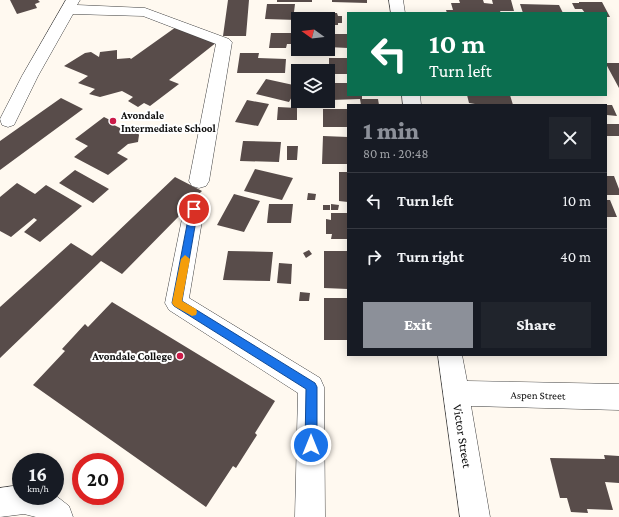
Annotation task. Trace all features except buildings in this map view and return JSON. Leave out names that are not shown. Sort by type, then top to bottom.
[{"type":"street","points":[[396,0],[398,12]]},
{"type":"street","points":[[8,121],[30,76],[70,5],[145,12],[224,42],[199,181]]},
{"type":"street","points":[[194,209],[177,303],[311,387],[310,517]]},
{"type":"street","name":"Victor Street","points":[[450,356],[475,517]]},
{"type":"street","name":"Aspen Street","points":[[456,393],[619,397]]},
{"type":"street","points":[[0,503],[15,499],[35,500],[51,509],[58,517]]},
{"type":"slow traffic","points":[[185,259],[177,303],[192,312]]},
{"type":"place","name":"Avondale Intermediate School","points":[[113,121]]},
{"type":"place","name":"Avondale College","points":[[180,356]]},
{"type":"route","points":[[194,209],[177,303],[311,387],[311,445]]}]
